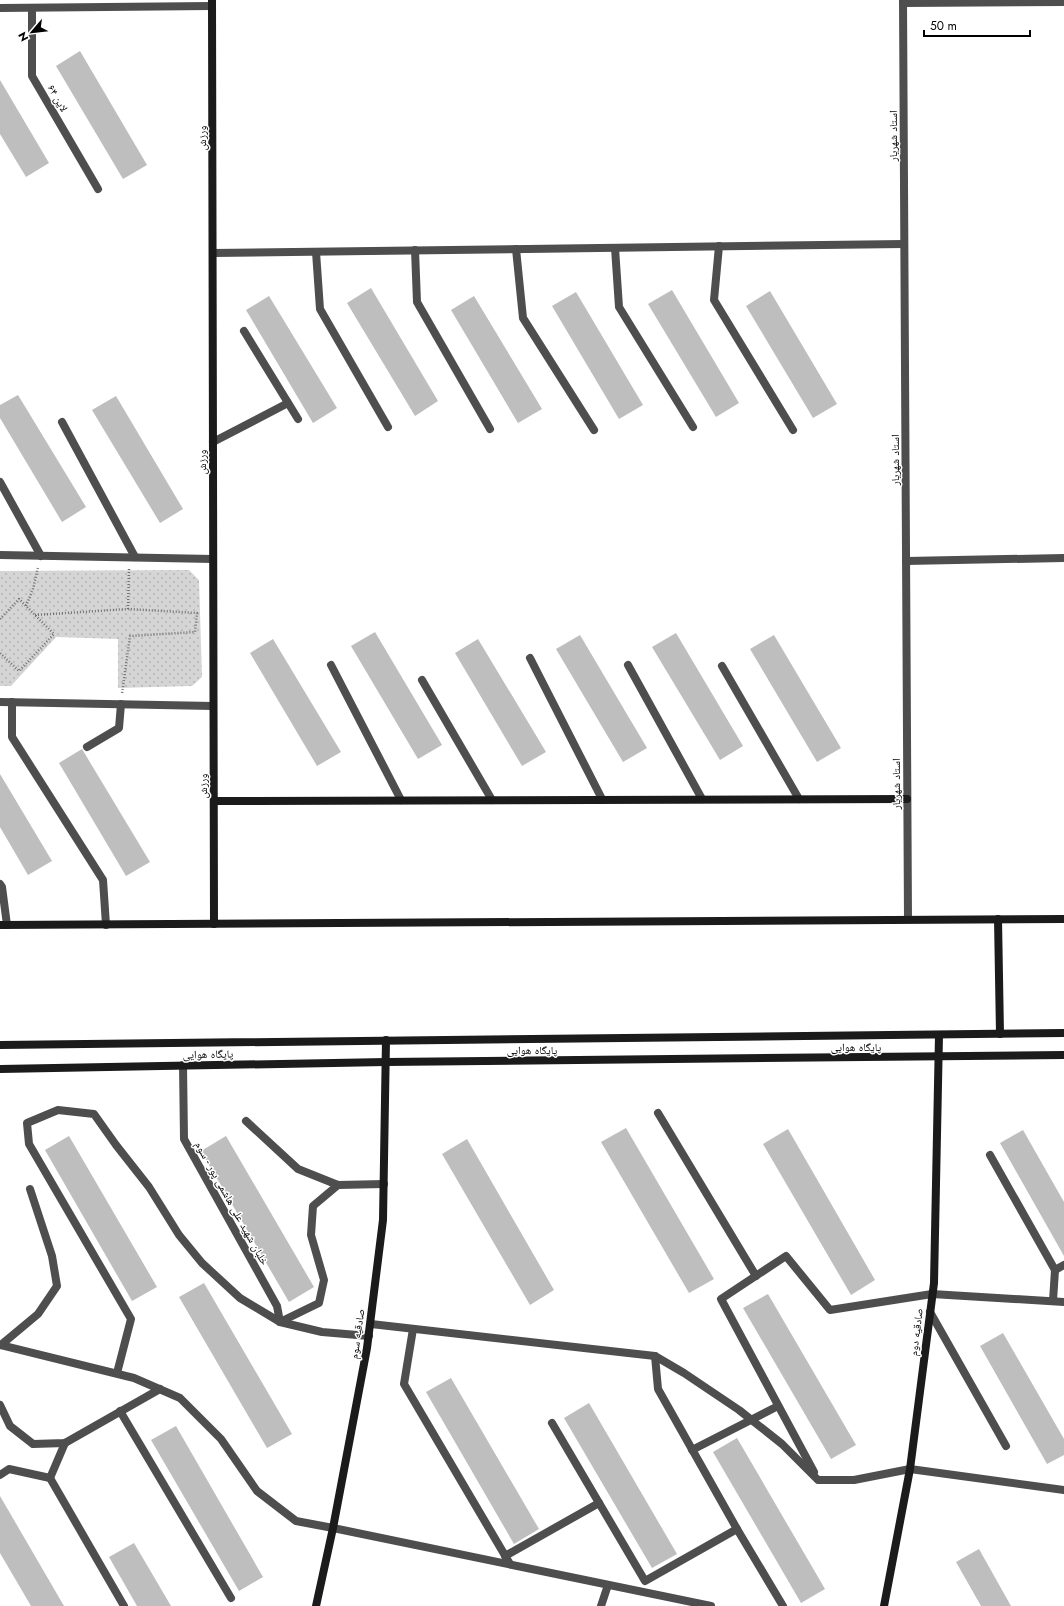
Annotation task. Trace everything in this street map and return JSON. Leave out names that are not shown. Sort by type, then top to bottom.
[{"type":"street","points":[[903,1],[1064,2]]},
{"type":"street","name":"استاد شهریار","points":[[903,1],[908,919]]},
{"type":"street","points":[[0,8],[212,3]]},
{"type":"street","name":"ورزش","points":[[212,3],[214,924]]},
{"type":"street","name":"لاین ۶۴","points":[[32,8],[32,76],[98,189]]},
{"type":"street","points":[[213,253],[904,244]]},
{"type":"street","points":[[719,246],[714,300],[793,430]]},
{"type":"street","points":[[616,248],[618,307],[693,427]]},
{"type":"street","points":[[516,249],[523,318],[594,430]]},
{"type":"street","points":[[415,250],[417,302],[490,429]]},
{"type":"street","points":[[316,252],[320,309],[388,427]]},
{"type":"street","points":[[244,331],[298,419]]},
{"type":"street","points":[[213,442],[288,403]]},
{"type":"street","points":[[62,422],[132,557]]},
{"type":"street","points":[[0,482],[41,556]]},
{"type":"street","points":[[0,555],[213,559]]},
{"type":"street","points":[[906,561],[1064,558]]},
{"type":"street","points":[[530,658],[602,799]]},
{"type":"street","points":[[331,665],[400,800]]},
{"type":"street","points":[[628,665],[702,799]]},
{"type":"street","points":[[722,666],[799,799]]},
{"type":"street","points":[[422,680],[492,800]]},
{"type":"street","points":[[0,702],[214,706]]},
{"type":"street","points":[[12,702],[12,737],[102,880],[106,924]]},
{"type":"street","points":[[87,747],[119,728],[121,704]]},
{"type":"street","points":[[214,801],[907,799]]},
{"type":"street","points":[[0,884],[2,887],[3,925],[1064,918]]},
{"type":"street","points":[[998,919],[1000,1034]]},
{"type":"street","name":"پایگاه هوایی","points":[[0,1045],[1064,1033]]},
{"type":"street","name":"صادقیه دوم","points":[[884,1606],[910,1469],[934,1283],[939,1035]]},
{"type":"street","name":"صادقیه سوم","points":[[316,1606],[333,1528],[369,1336],[383,1220],[386,1040]]},
{"type":"street","name":"پایگاه هوایی","points":[[0,1069],[386,1062],[1064,1055]]},
{"type":"street","name":"خلبان شهید علی هاشمی پور - سوم","points":[[183,1065],[184,1139],[276,1306],[280,1322]]},
{"type":"street","points":[[116,1373],[130,1319],[28,1144],[27,1123],[58,1110],[94,1114],[116,1145],[150,1187],[179,1235],[202,1263],[240,1298],[280,1322],[322,1332],[369,1336]]},
{"type":"street","points":[[658,1112],[756,1276]]},
{"type":"street","points":[[246,1121],[298,1169],[338,1185],[384,1184]]},
{"type":"street","points":[[990,1155],[1055,1270],[1053,1301]]},
{"type":"street","points":[[280,1322],[319,1303],[324,1280],[311,1235],[313,1206],[338,1185]]},
{"type":"street","points":[[0,1345],[38,1314],[57,1286],[52,1256],[30,1189]]},
{"type":"street","points":[[818,1480],[720,1299],[786,1256],[830,1310],[932,1294],[1064,1302]]},
{"type":"street","points":[[1055,1270],[1064,1265]]},
{"type":"street","points":[[930,1312],[1006,1446]]},
{"type":"street","points":[[370,1324],[655,1356],[684,1373],[739,1410],[782,1444],[818,1480],[854,1480],[910,1469],[1064,1490]]},
{"type":"street","points":[[413,1329],[404,1384],[510,1564]]},
{"type":"street","points":[[0,1345],[134,1378],[180,1398],[222,1439],[256,1491],[296,1522],[333,1528],[711,1606]]},
{"type":"street","points":[[655,1356],[658,1389],[737,1529],[783,1606]]},
{"type":"street","points":[[0,1405],[10,1426],[33,1444],[64,1442],[160,1389]]},
{"type":"street","points":[[692,1450],[778,1406]]},
{"type":"street","points":[[120,1412],[231,1598]]},
{"type":"street","points":[[552,1423],[645,1581],[737,1529]]},
{"type":"street","points":[[50,1478],[64,1442]]},
{"type":"street","points":[[0,1475],[9,1470],[50,1478],[124,1606]]},
{"type":"street","points":[[505,1556],[599,1503]]},
{"type":"street","points":[[602,1606],[608,1585]]},
{"type":"path","points":[[26,606],[33,589],[41,556]]},
{"type":"path","points":[[128,609],[132,557]]},
{"type":"path","points":[[0,619],[19,599],[54,634],[19,671],[0,653]]},
{"type":"path","points":[[35,615],[128,609],[197,613],[195,632],[130,636],[121,704]]},
{"type":"shaded area","points":[[189,570],[199,580],[202,677],[192,686],[118,688],[118,639],[56,637],[11,686],[0,686],[0,571]]},
{"type":"building","points":[[80,51],[147,165],[123,179],[56,66]]},
{"type":"building","points":[[0,80],[49,163],[26,177],[0,134]]},
{"type":"building","points":[[371,288],[438,401],[415,416],[347,303]]},
{"type":"building","points":[[672,290],[739,403],[716,417],[648,304]]},
{"type":"building","points":[[770,291],[837,404],[813,418],[746,306]]},
{"type":"building","points":[[576,292],[643,405],[619,419],[552,306]]},
{"type":"building","points":[[269,296],[337,408],[313,423],[246,310]]},
{"type":"building","points":[[474,296],[542,409],[518,423],[451,310]]},
{"type":"building","points":[[18,395],[86,507],[62,522],[0,418],[0,405]]},
{"type":"building","points":[[116,396],[183,509],[160,523],[92,410]]},
{"type":"building","points":[[375,632],[442,745],[418,759],[351,646]]},
{"type":"building","points":[[676,633],[743,746],[720,760],[652,647]]},
{"type":"building","points":[[580,635],[647,748],[623,762],[556,649]]},
{"type":"building","points":[[774,635],[841,748],[817,762],[750,649]]},
{"type":"building","points":[[273,639],[341,752],[317,766],[250,653]]},
{"type":"building","points":[[478,639],[546,752],[522,766],[455,653]]},
{"type":"building","points":[[82,749],[150,862],[126,876],[59,763]]},
{"type":"building","points":[[0,774],[52,861],[28,875],[0,827]]},
{"type":"building","points":[[626,1128],[714,1279],[689,1293],[601,1142]]},
{"type":"building","points":[[788,1129],[875,1280],[851,1295],[763,1144]]},
{"type":"building","points":[[1023,1130],[1064,1202],[1064,1256],[1000,1143]]},
{"type":"building","points":[[69,1136],[157,1287],[132,1301],[45,1150]]},
{"type":"building","points":[[226,1136],[314,1287],[289,1302],[201,1151]]},
{"type":"building","points":[[467,1139],[554,1290],[530,1305],[442,1154]]},
{"type":"building","points":[[204,1283],[292,1434],[267,1448],[179,1297]]},
{"type":"building","points":[[768,1294],[856,1445],[831,1459],[743,1308]]},
{"type":"building","points":[[1003,1333],[1064,1439],[1064,1455],[1047,1464],[980,1346]]},
{"type":"building","points":[[451,1378],[539,1529],[514,1544],[426,1392]]},
{"type":"building","points":[[589,1403],[677,1554],[652,1568],[564,1418]]},
{"type":"building","points":[[176,1426],[263,1577],[239,1591],[151,1440]]},
{"type":"building","points":[[737,1438],[825,1589],[801,1603],[713,1452]]},
{"type":"building","points":[[0,1496],[64,1606],[31,1606],[0,1553]]},
{"type":"building","points":[[134,1543],[171,1606],[137,1606],[109,1557]]},
{"type":"building","points":[[979,1549],[1011,1606],[981,1606],[956,1562]]}]
